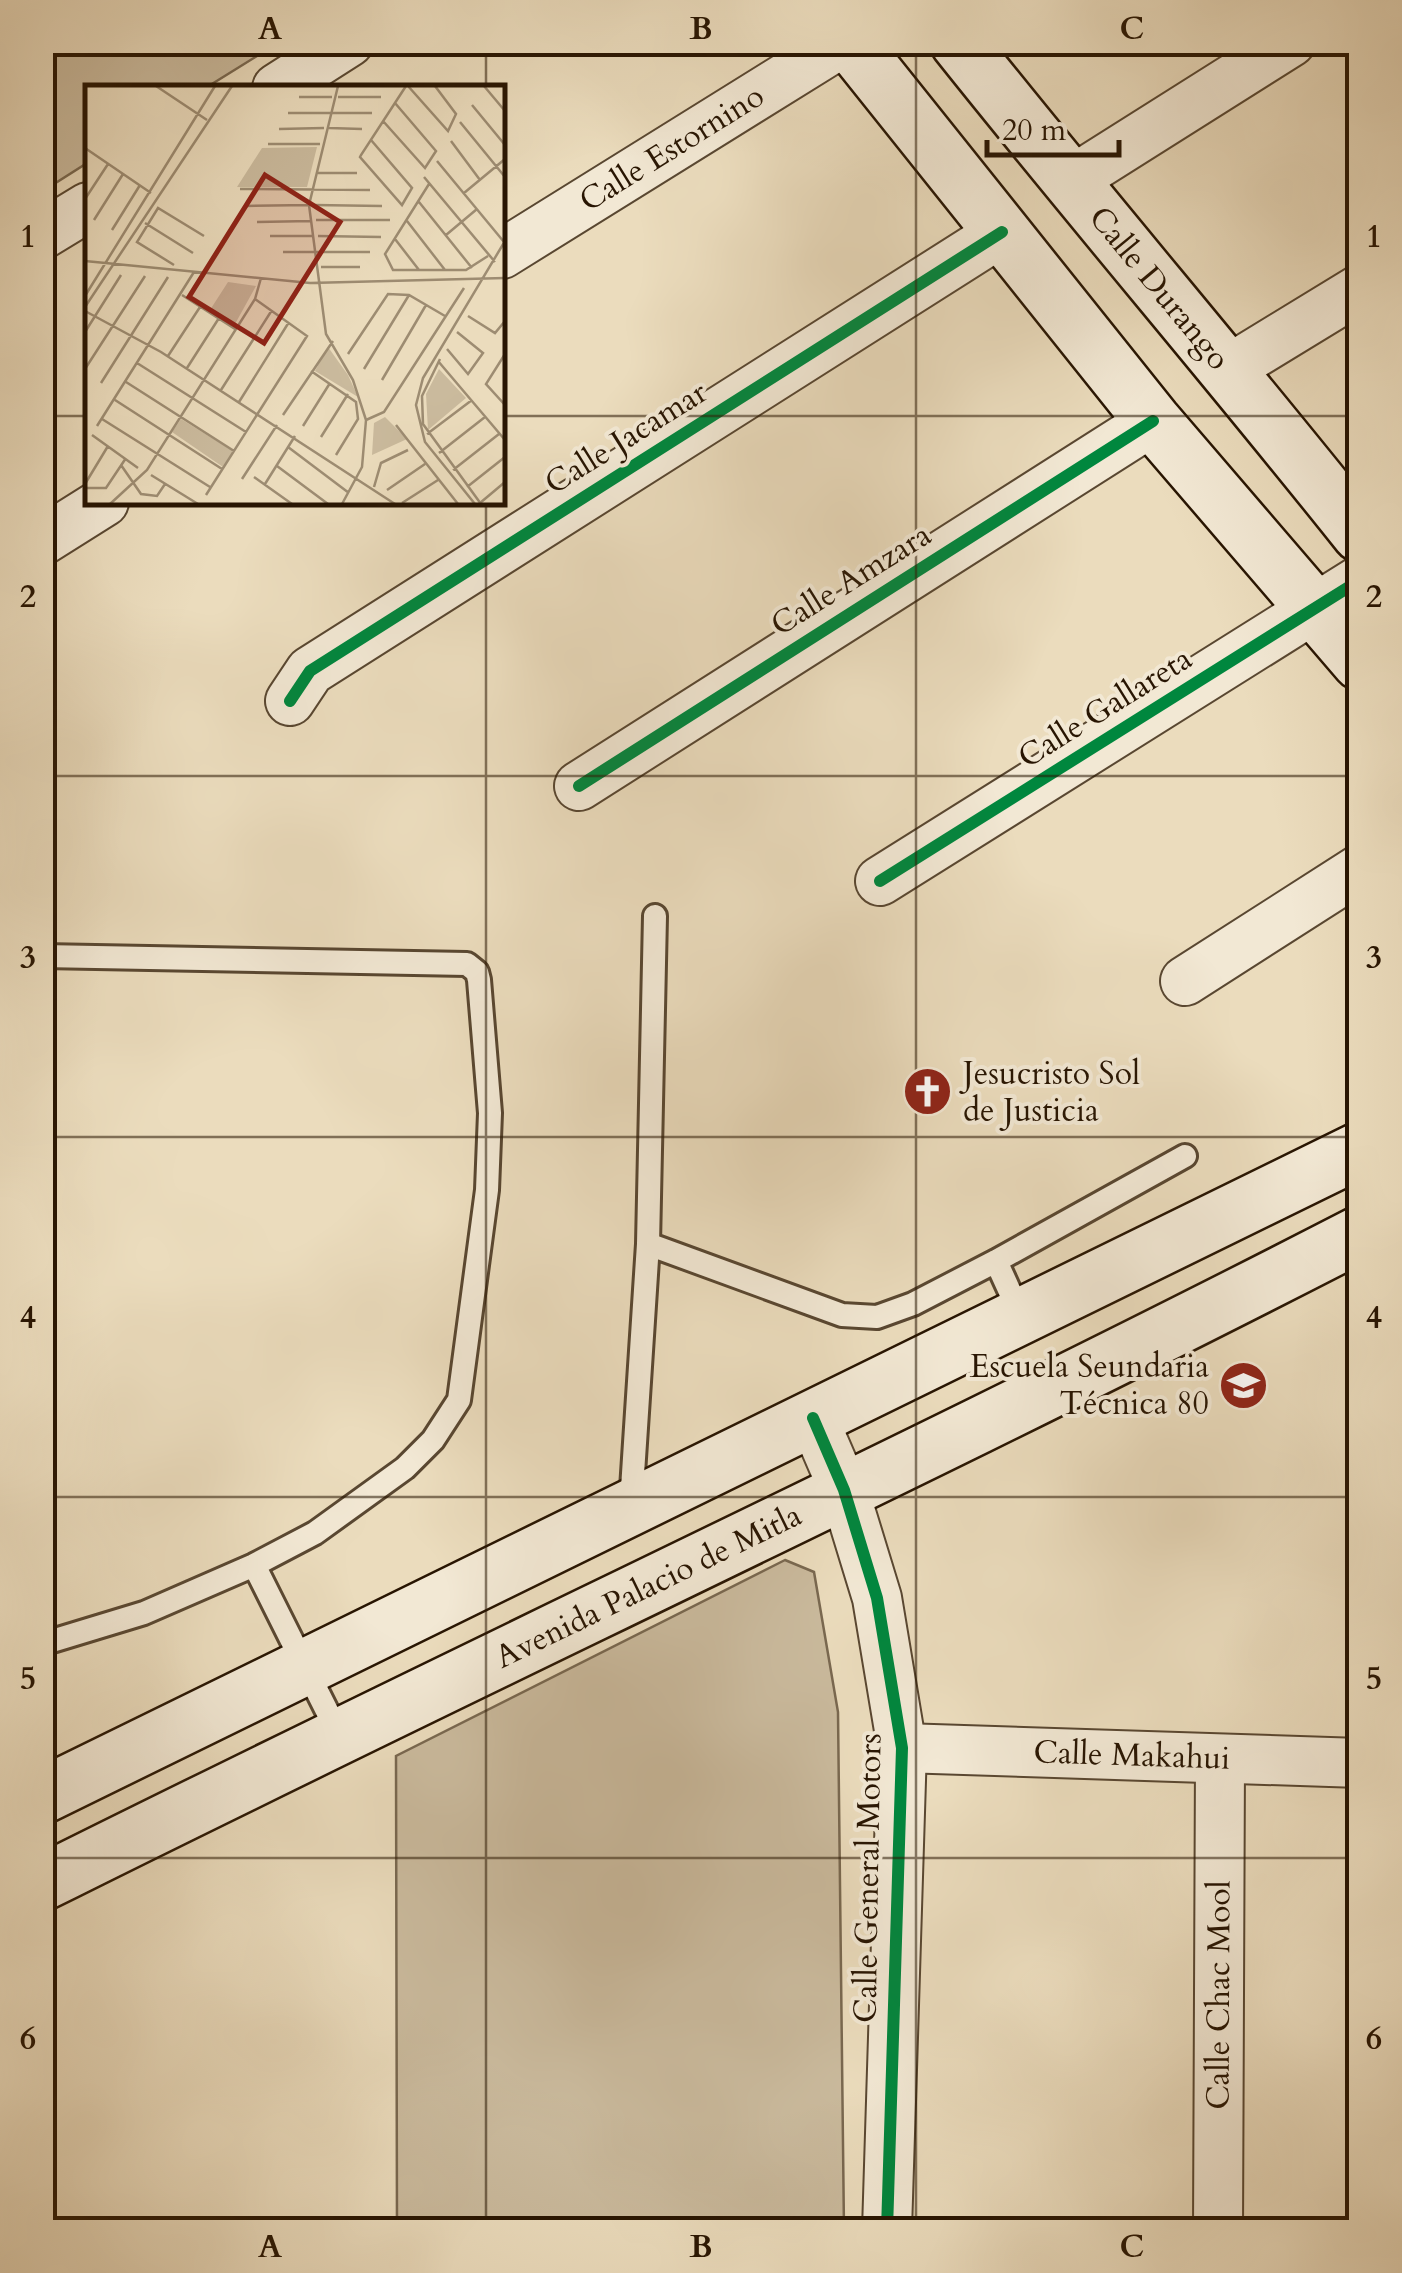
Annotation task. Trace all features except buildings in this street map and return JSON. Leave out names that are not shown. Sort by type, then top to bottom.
[{"type":"main road","points":[[846,42],[1153,422],[1337,594],[1360,662]]},
{"type":"main road","name":"Calle Durango","points":[[958,42],[1360,534]]},
{"type":"main road","points":[[42,1796],[1360,1150]]},
{"type":"main road","name":"Avenida Palacio de Mitla","points":[[42,1883],[338,1735],[1150,1342],[1360,1234]]},
{"type":"street","points":[[282,85],[349,42]]},
{"type":"street","name":"Calle Estornino","points":[[505,252],[846,42]]},
{"type":"street","points":[[1069,182],[1291,42]]},
{"type":"street","points":[[42,235],[85,209]]},
{"type":"street","name":"Calle Jacamar","points":[[290,700],[310,670],[1002,232]]},
{"type":"street","points":[[1229,369],[1360,290]]},
{"type":"street","name":"Calle Amzara","points":[[578,786],[1153,422]]},
{"type":"street","points":[[42,541],[99,505]]},
{"type":"street","name":"Calle Gallareta","points":[[880,882],[1337,594]]},
{"type":"street","points":[[1184,980],[1360,869]]},
{"type":"street","name":"Calle General Motors","points":[[814,1418],[844,1490],[877,1598],[902,1748],[887,2230]]},
{"type":"street","name":"Calle Makahui","points":[[902,1748],[1360,1763]]},
{"type":"street","name":"Calle Chac Mool","points":[[1218,2230],[1220,1759]]},
{"type":"lane","points":[[630,1507],[648,1244],[655,916]]},
{"type":"lane","points":[[42,956],[467,964],[476,972],[490,1113],[486,1190],[460,1400],[433,1440],[405,1468],[315,1533],[254,1565],[144,1614],[42,1644]]},
{"type":"lane","points":[[648,1244],[842,1315],[877,1317],[913,1304],[996,1262],[1186,1156]]},
{"type":"lane","points":[[996,1262],[1021,1316]]},
{"type":"lane","points":[[254,1565],[338,1735]]},
{"type":"shaded area","points":[[43,42],[278,42],[210,85],[85,85],[85,164],[43,191]]},
{"type":"shaded area","points":[[785,1560],[814,1572],[838,1712],[844,2230],[397,2230],[396,1756]]},
{"type":"cycle path","points":[[290,701],[310,671],[1002,232]]},
{"type":"cycle path","points":[[579,786],[1153,421]]},
{"type":"cycle path","points":[[880,881],[1360,580]]},
{"type":"cycle path","points":[[813,1418],[844,1490],[877,1598],[902,1748],[887,2230]]},
{"type":"place","name":"Jesucristo Sol de Justicia","points":[[928,1092]]},
{"type":"place","name":"Escuela Seundaria Técnica 80","points":[[1244,1385]]}]
